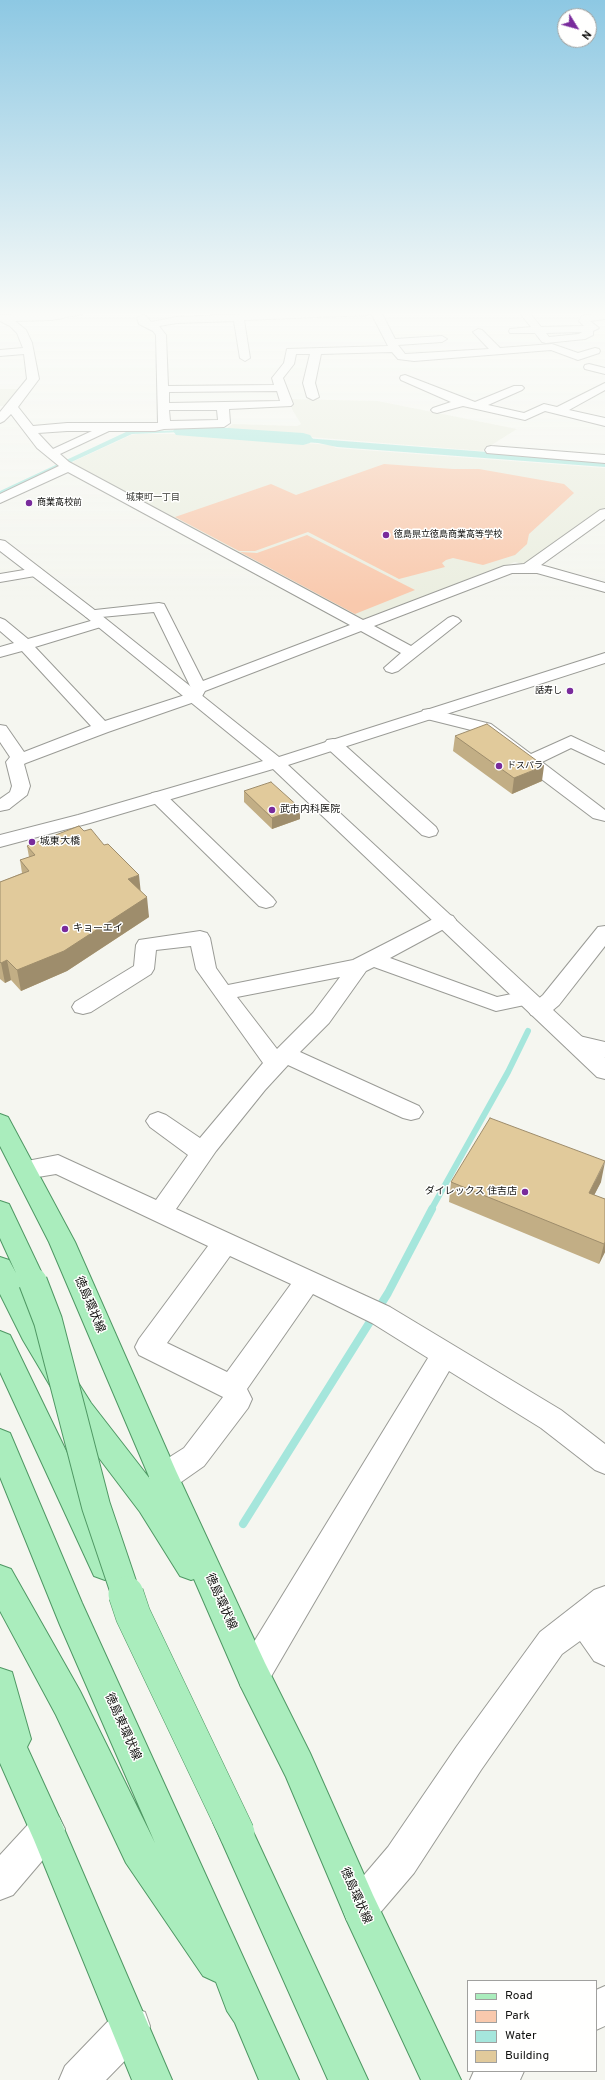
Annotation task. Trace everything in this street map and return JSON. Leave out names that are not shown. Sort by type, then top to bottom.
[{"type":"main road","name":"徳島環状線","points":[[0,1123],[26,1170],[62,1242],[164,1477],[253,1675],[298,1765],[360,1908],[441,2080]]},
{"type":"main road","points":[[0,1211],[33,1282],[48,1320],[96,1506],[133,1616],[237,1833],[348,2080]]},
{"type":"main road","points":[[0,1267],[32,1332],[50,1364],[81,1412],[123,1466],[171,1534],[217,1608],[253,1675]]},
{"type":"main road","points":[[0,1343],[62,1477],[237,1833]]},
{"type":"main road","name":"徳島東環状線","points":[[0,1442],[71,1614],[248,2010]]},
{"type":"main road","points":[[0,1580],[68,1703],[139,1850],[248,2010],[277,2075]]},
{"type":"main road","points":[[0,1684],[11,1732],[44,1821]]},
{"type":"main road","points":[[0,1725],[44,1821],[131,2026],[152,2080]]},
{"type":"street","points":[[0,419],[10,409]]},
{"type":"street","points":[[14,409],[41,445],[61,462],[364,625],[412,653]]},
{"type":"street","points":[[163,409],[164,425]]},
{"type":"street","points":[[30,430],[67,427],[155,427],[164,425],[224,423],[223,409]]},
{"type":"street","points":[[493,409],[525,417],[540,409]]},
{"type":"street","points":[[548,409],[557,414],[605,422]]},
{"type":"street","points":[[557,414],[564,409]]},
{"type":"street","points":[[0,499],[61,462],[109,427]]},
{"type":"street","points":[[491,450],[605,459]]},
{"type":"street","points":[[528,568],[605,513]]},
{"type":"street","points":[[1,545],[95,618],[196,692],[276,762],[446,920],[605,1071]]},
{"type":"street","points":[[12,762],[196,692],[509,569],[528,568],[554,572],[605,588]]},
{"type":"street","points":[[0,578],[36,572]]},
{"type":"street","points":[[0,652],[95,618],[159,607],[196,692]]},
{"type":"street","points":[[392,668],[453,621]]},
{"type":"street","points":[[0,623],[24,644],[102,728]]},
{"type":"street","points":[[0,841],[276,762],[605,658]]},
{"type":"street","points":[[429,714],[485,728],[599,814],[605,816]]},
{"type":"street","points":[[0,730],[21,786],[18,795],[1,806]]},
{"type":"street","points":[[530,761],[571,741],[605,759]]},
{"type":"street","points":[[334,744],[428,830]]},
{"type":"street","points":[[158,797],[266,902]]},
{"type":"street","points":[[223,992],[366,962],[446,920]]},
{"type":"street","points":[[366,962],[496,1004],[533,1004],[551,1000],[605,932]]},
{"type":"street","points":[[83,1007],[144,968],[146,945],[200,938],[206,969],[223,992],[281,1059],[411,1112]]},
{"type":"street","points":[[160,1213],[203,1152],[257,1084],[320,1018],[366,962]]},
{"type":"street","points":[[575,1043],[605,1050]]},
{"type":"street","points":[[158,1121],[203,1152]]},
{"type":"street","points":[[26,1170],[58,1164],[160,1213],[375,1312],[551,1419],[605,1461]]},
{"type":"street","points":[[164,1477],[194,1457],[238,1399],[232,1388],[149,1347],[225,1243]]},
{"type":"street","points":[[232,1388],[308,1280]]},
{"type":"street","points":[[253,1675],[445,1354]]},
{"type":"street","points":[[360,1908],[401,1860],[469,1758],[551,1643],[594,1610],[605,1650]]},
{"type":"street","points":[[0,1882],[44,1821]]},
{"type":"street","points":[[79,2080],[131,2026]]},
{"type":"street","points":[[490,2080],[502,2072]]},
{"type":"shaded area","points":[[292,409],[418,409],[517,429],[482,451],[224,430],[233,424],[297,426],[301,424]]},
{"type":"shaded area","name":"徳島県立徳島商業高等学校","points":[[187,434],[331,445],[336,448],[605,468],[605,508],[525,565],[515,562],[364,621],[70,463],[131,435]]},
{"type":"green space","points":[[384,464],[453,469],[479,469],[564,484],[574,493],[529,534],[527,544],[515,555],[483,565],[453,558],[442,563],[445,567],[399,579],[308,532],[255,551],[239,551],[175,517],[271,484],[296,495]]},
{"type":"green space","points":[[307,535],[415,590],[355,614],[240,552],[257,553]]},
{"type":"water","points":[[185,430],[237,432],[234,436],[182,432],[132,434],[0,495],[0,491],[126,432]]},
{"type":"water","points":[[252,434],[605,461],[605,467],[337,447],[318,443],[251,438]]},
{"type":"building","points":[[487,724],[544,766],[514,778],[455,736]]},
{"type":"building","points":[[271,782],[300,808],[272,818],[244,791]]},
{"type":"building","name":"キョーエイ","points":[[79,826],[84,831],[91,829],[104,845],[108,844],[139,875],[128,879],[147,897],[64,951],[17,970],[7,960],[1,963],[0,882],[29,871],[20,860],[35,855],[27,846]]},
{"type":"building","name":"ダイレックス 住吉店","points":[[490,1118],[605,1161],[589,1193],[605,1199],[604,1244],[451,1182]]},
{"type":"waterway","points":[[183,431],[303,439]]},
{"type":"waterway","points":[[431,1210],[508,1072],[528,1031]]},
{"type":"waterway","points":[[243,1524],[388,1293],[432,1209]]},
{"type":"place","name":"商業高校前","points":[[29,503]]},
{"type":"place","name":"徳島県立徳島商業高等学校","points":[[386,535]]},
{"type":"place","name":"話寿し","points":[[570,691]]},
{"type":"place","name":"ドスパラ","points":[[499,766]]},
{"type":"place","name":"武市内科医院","points":[[272,810]]},
{"type":"place","name":"城東大橋","points":[[32,842]]},
{"type":"place","name":"キョーエイ","points":[[65,929]]},
{"type":"place","name":"ダイレックス 住吉店","points":[[525,1192]]},
{"type":"district","name":"城東町一丁目","points":[[153,498]]}]
